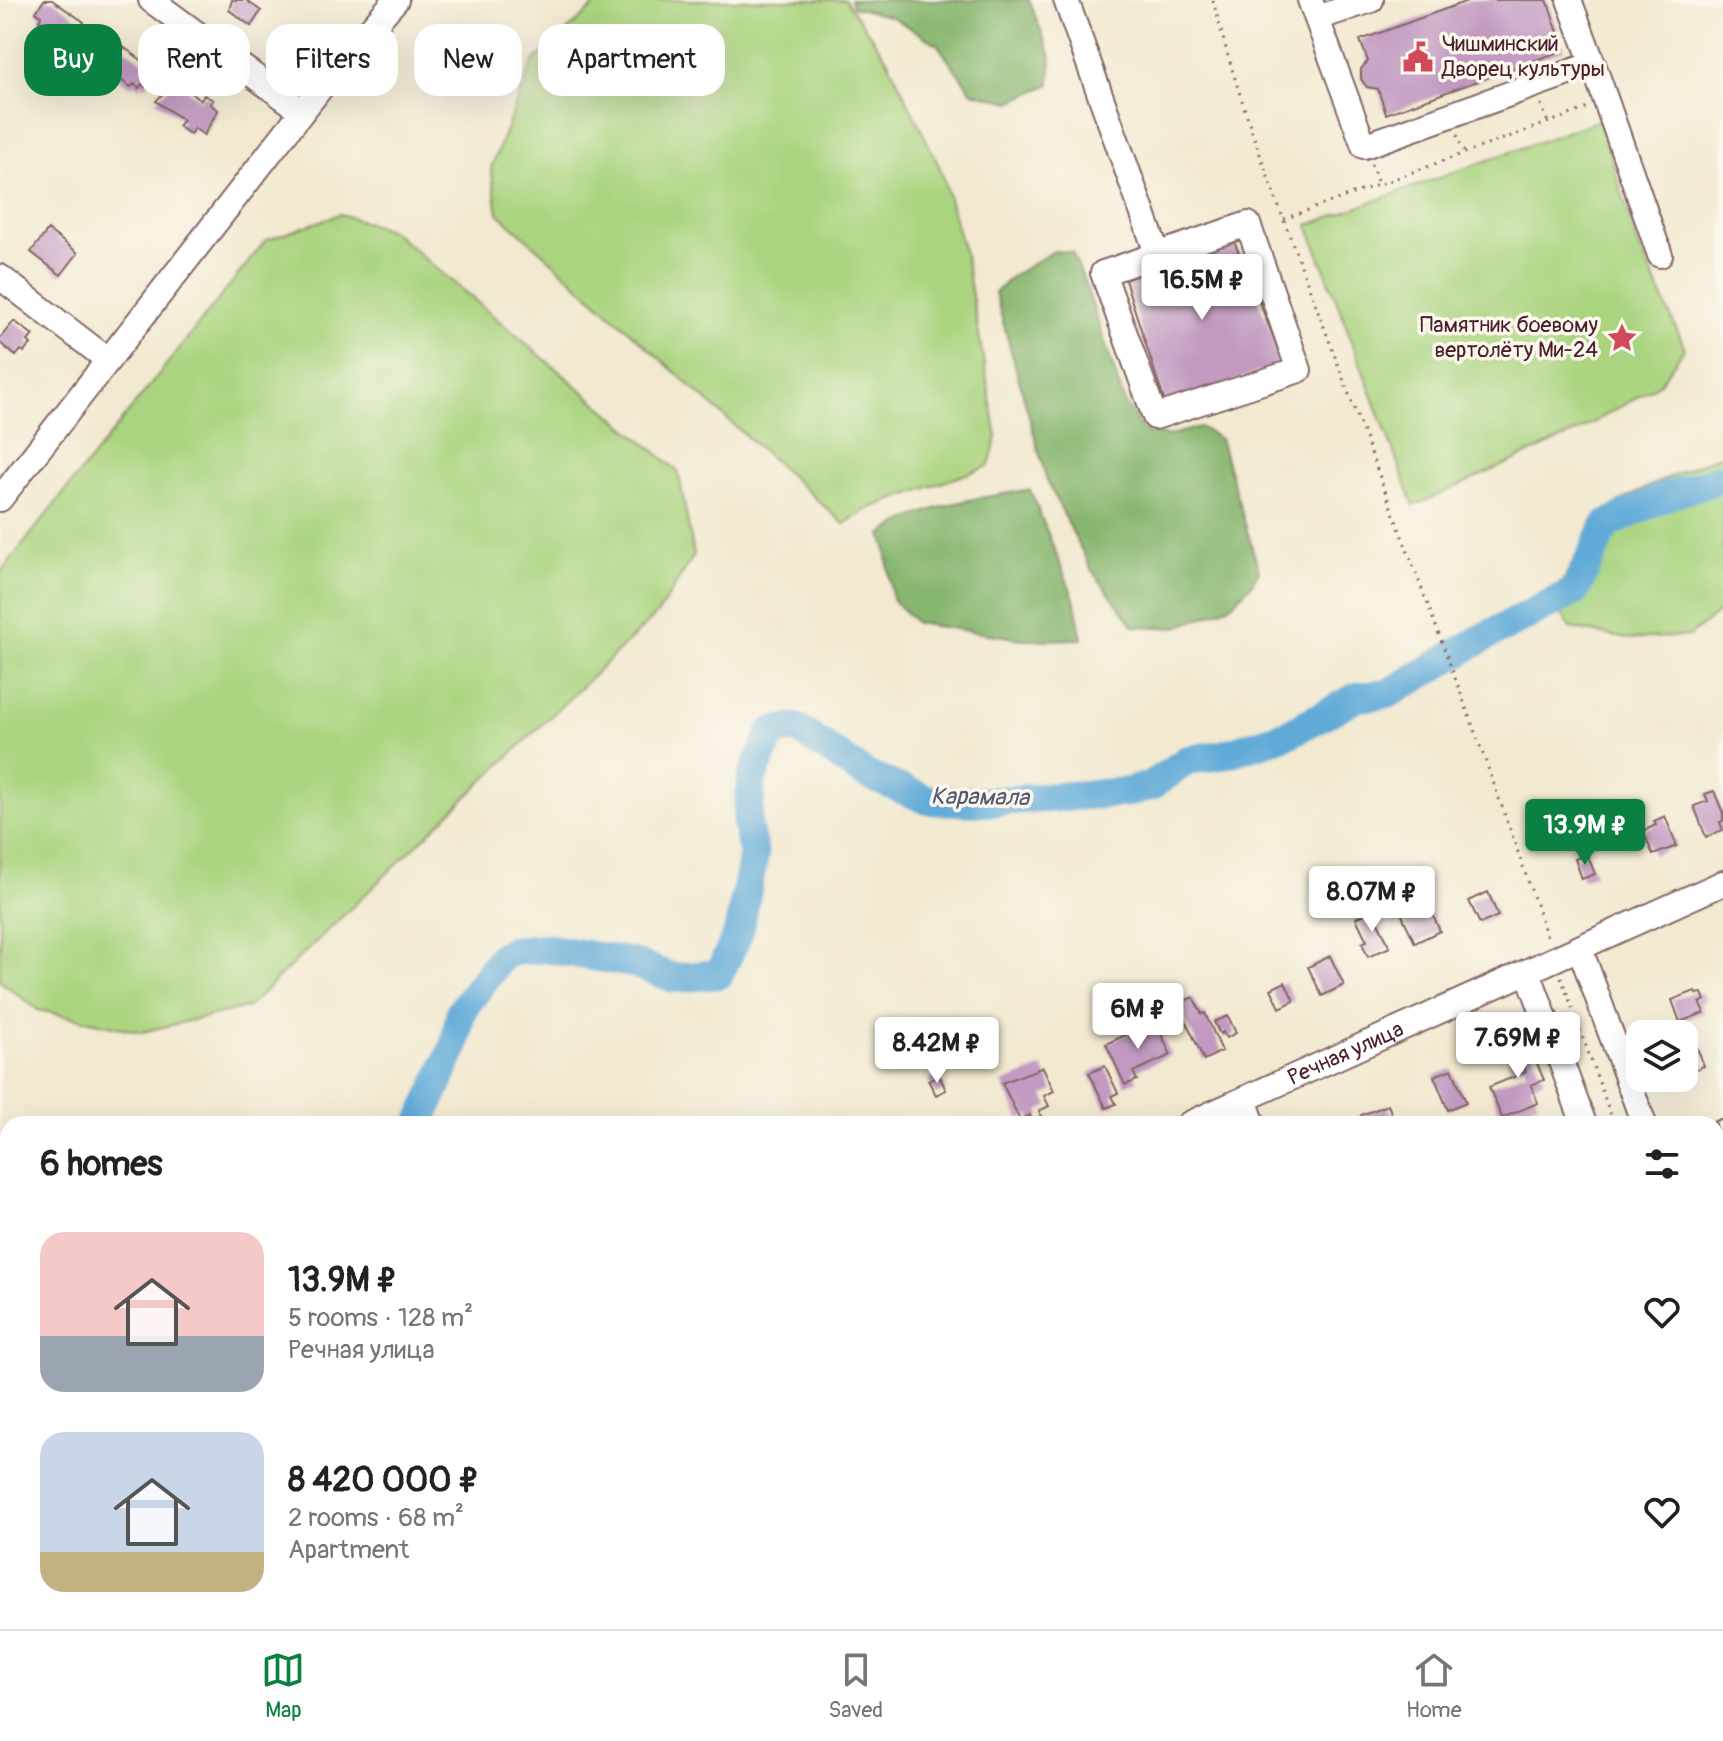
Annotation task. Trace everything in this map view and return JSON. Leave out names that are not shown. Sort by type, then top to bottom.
[{"type":"street","points":[[151,0],[302,111]]},
{"type":"street","points":[[0,499],[302,111],[396,0]]},
{"type":"street","points":[[1066,0],[1157,253]]},
{"type":"street","points":[[1371,0],[1313,9],[1364,146],[1593,64]]},
{"type":"street","points":[[1569,0],[1660,255]]},
{"type":"street","points":[[1248,224],[1299,370],[1155,417],[1103,273],[1157,253],[1248,224]]},
{"type":"street","points":[[0,277],[108,360]]},
{"type":"street","name":"Речная улица","points":[[1207,1116],[1723,883]]},
{"type":"street","points":[[1580,949],[1641,1116]]},
{"type":"street","points":[[1528,972],[1581,1116]]},
{"type":"street","points":[[1244,1100],[1250,1116]]},
{"type":"path","points":[[1213,0],[1229,62],[1284,219],[1497,789]]},
{"type":"path","points":[[1284,219],[1606,102]]},
{"type":"green space","points":[[601,0],[845,0],[886,57],[941,170],[965,256],[997,437],[989,466],[870,508],[844,524],[498,213],[491,168],[533,62],[538,57],[538,96],[725,96],[725,24],[575,24]]},
{"type":"green space","points":[[850,0],[1029,0],[1051,57],[1050,84],[1011,102],[972,92],[937,44],[892,17],[853,7]]},
{"type":"green space","points":[[1599,120],[1638,244],[1685,348],[1659,384],[1577,432],[1414,506],[1308,225]]},
{"type":"green space","points":[[340,214],[392,231],[678,471],[694,555],[658,613],[248,1007],[142,1032],[38,1010],[0,981],[0,573],[266,240]]},
{"type":"green space","points":[[1054,251],[1072,252],[1125,403],[1143,430],[1167,436],[1200,427],[1220,439],[1259,571],[1251,585],[1229,607],[1175,628],[1134,626],[1091,569],[1047,481],[995,293],[1012,276]]},
{"type":"green space","points":[[1723,455],[1723,609],[1689,636],[1629,639],[1570,628],[1554,601],[1575,557],[1602,515],[1640,491]]},
{"type":"green space","points":[[1030,490],[1074,598],[1082,639],[1029,640],[916,623],[892,599],[882,534],[935,509],[972,499]]},
{"type":"building","points":[[44,0],[52,0],[84,22],[45,24],[36,12]]},
{"type":"building","points":[[232,0],[246,0],[261,11],[251,26],[229,10]]},
{"type":"building","points":[[1470,0],[1547,0],[1564,50],[1386,114],[1378,89],[1367,87],[1361,79],[1361,69],[1368,61],[1360,40]]},
{"type":"building","points":[[122,46],[138,58],[138,87],[134,84],[131,87],[122,81]]},
{"type":"building","points":[[161,96],[196,96],[201,100],[206,96],[213,100],[210,104],[218,110],[204,135],[194,128],[190,134],[178,126],[183,120],[156,101]]},
{"type":"building","points":[[48,230],[78,253],[61,275],[31,252]]},
{"type":"building","points":[[1232,236],[1284,363],[1166,406],[1125,280]]},
{"type":"building","points":[[14,321],[33,335],[28,341],[31,344],[16,356],[0,343],[0,338]]},
{"type":"building","points":[[1714,791],[1723,813],[1723,821],[1720,822],[1723,830],[1706,837],[1694,806],[1708,801],[1705,794]]},
{"type":"building","points":[[1665,816],[1677,846],[1653,855],[1643,831]]},
{"type":"building","points":[[1587,854],[1595,874],[1582,879],[1575,859]]},
{"type":"building","points":[[1488,892],[1498,916],[1480,924],[1469,901]]},
{"type":"building","points":[[1417,897],[1426,916],[1432,913],[1440,931],[1415,943],[1400,911],[1405,909],[1403,903]]},
{"type":"building","points":[[1372,910],[1390,947],[1368,957],[1362,943],[1367,941],[1356,918]]},
{"type":"building","points":[[1330,956],[1344,985],[1322,996],[1308,967]]},
{"type":"building","points":[[1285,982],[1294,1001],[1280,1008],[1271,989]]},
{"type":"building","points":[[1695,991],[1696,994],[1702,993],[1705,1000],[1700,1003],[1704,1013],[1679,1020],[1672,1000]]},
{"type":"building","points":[[1193,997],[1202,1014],[1205,1013],[1222,1051],[1204,1060],[1178,1004]]},
{"type":"building","points":[[1228,1016],[1236,1033],[1226,1038],[1214,1022]]},
{"type":"building","points":[[1155,1021],[1171,1055],[1133,1072],[1137,1080],[1125,1085],[1106,1044]]},
{"type":"building","points":[[1526,1037],[1544,1080],[1531,1085],[1538,1103],[1507,1116],[1501,1116],[1489,1087],[1526,1072],[1524,1065],[1512,1069],[1503,1047]]},
{"type":"building","points":[[1698,1050],[1704,1066],[1698,1068]]},
{"type":"building","points":[[1105,1066],[1118,1093],[1112,1096],[1116,1104],[1106,1108],[1089,1073]]},
{"type":"building","points":[[1043,1067],[1054,1091],[1044,1096],[1049,1106],[1039,1111],[1041,1116],[1018,1116],[1002,1083]]},
{"type":"building","points":[[1452,1069],[1466,1102],[1448,1110],[1434,1076]]},
{"type":"building","points":[[939,1075],[946,1090],[936,1095],[928,1080]]},
{"type":"building","points":[[1388,1105],[1393,1116],[1361,1116]]},
{"type":"waterway","name":"Карамала","points":[[424,1116],[454,1047],[461,1011],[502,956],[512,951],[545,948],[633,963],[674,978],[719,974],[738,934],[754,855],[747,824],[752,778],[772,732],[796,728],[865,774],[928,800],[983,802],[1129,792],[1150,786],[1188,760],[1222,755],[1288,734],[1357,697],[1388,694],[1483,638],[1575,591],[1606,525],[1668,495],[1723,478]]},
{"type":"place","name":"Чишминский Дворец культуры","points":[[1418,57]]},
{"type":"place","name":"Памятник боевому вертолёту Ми-24","points":[[1622,338]]}]
